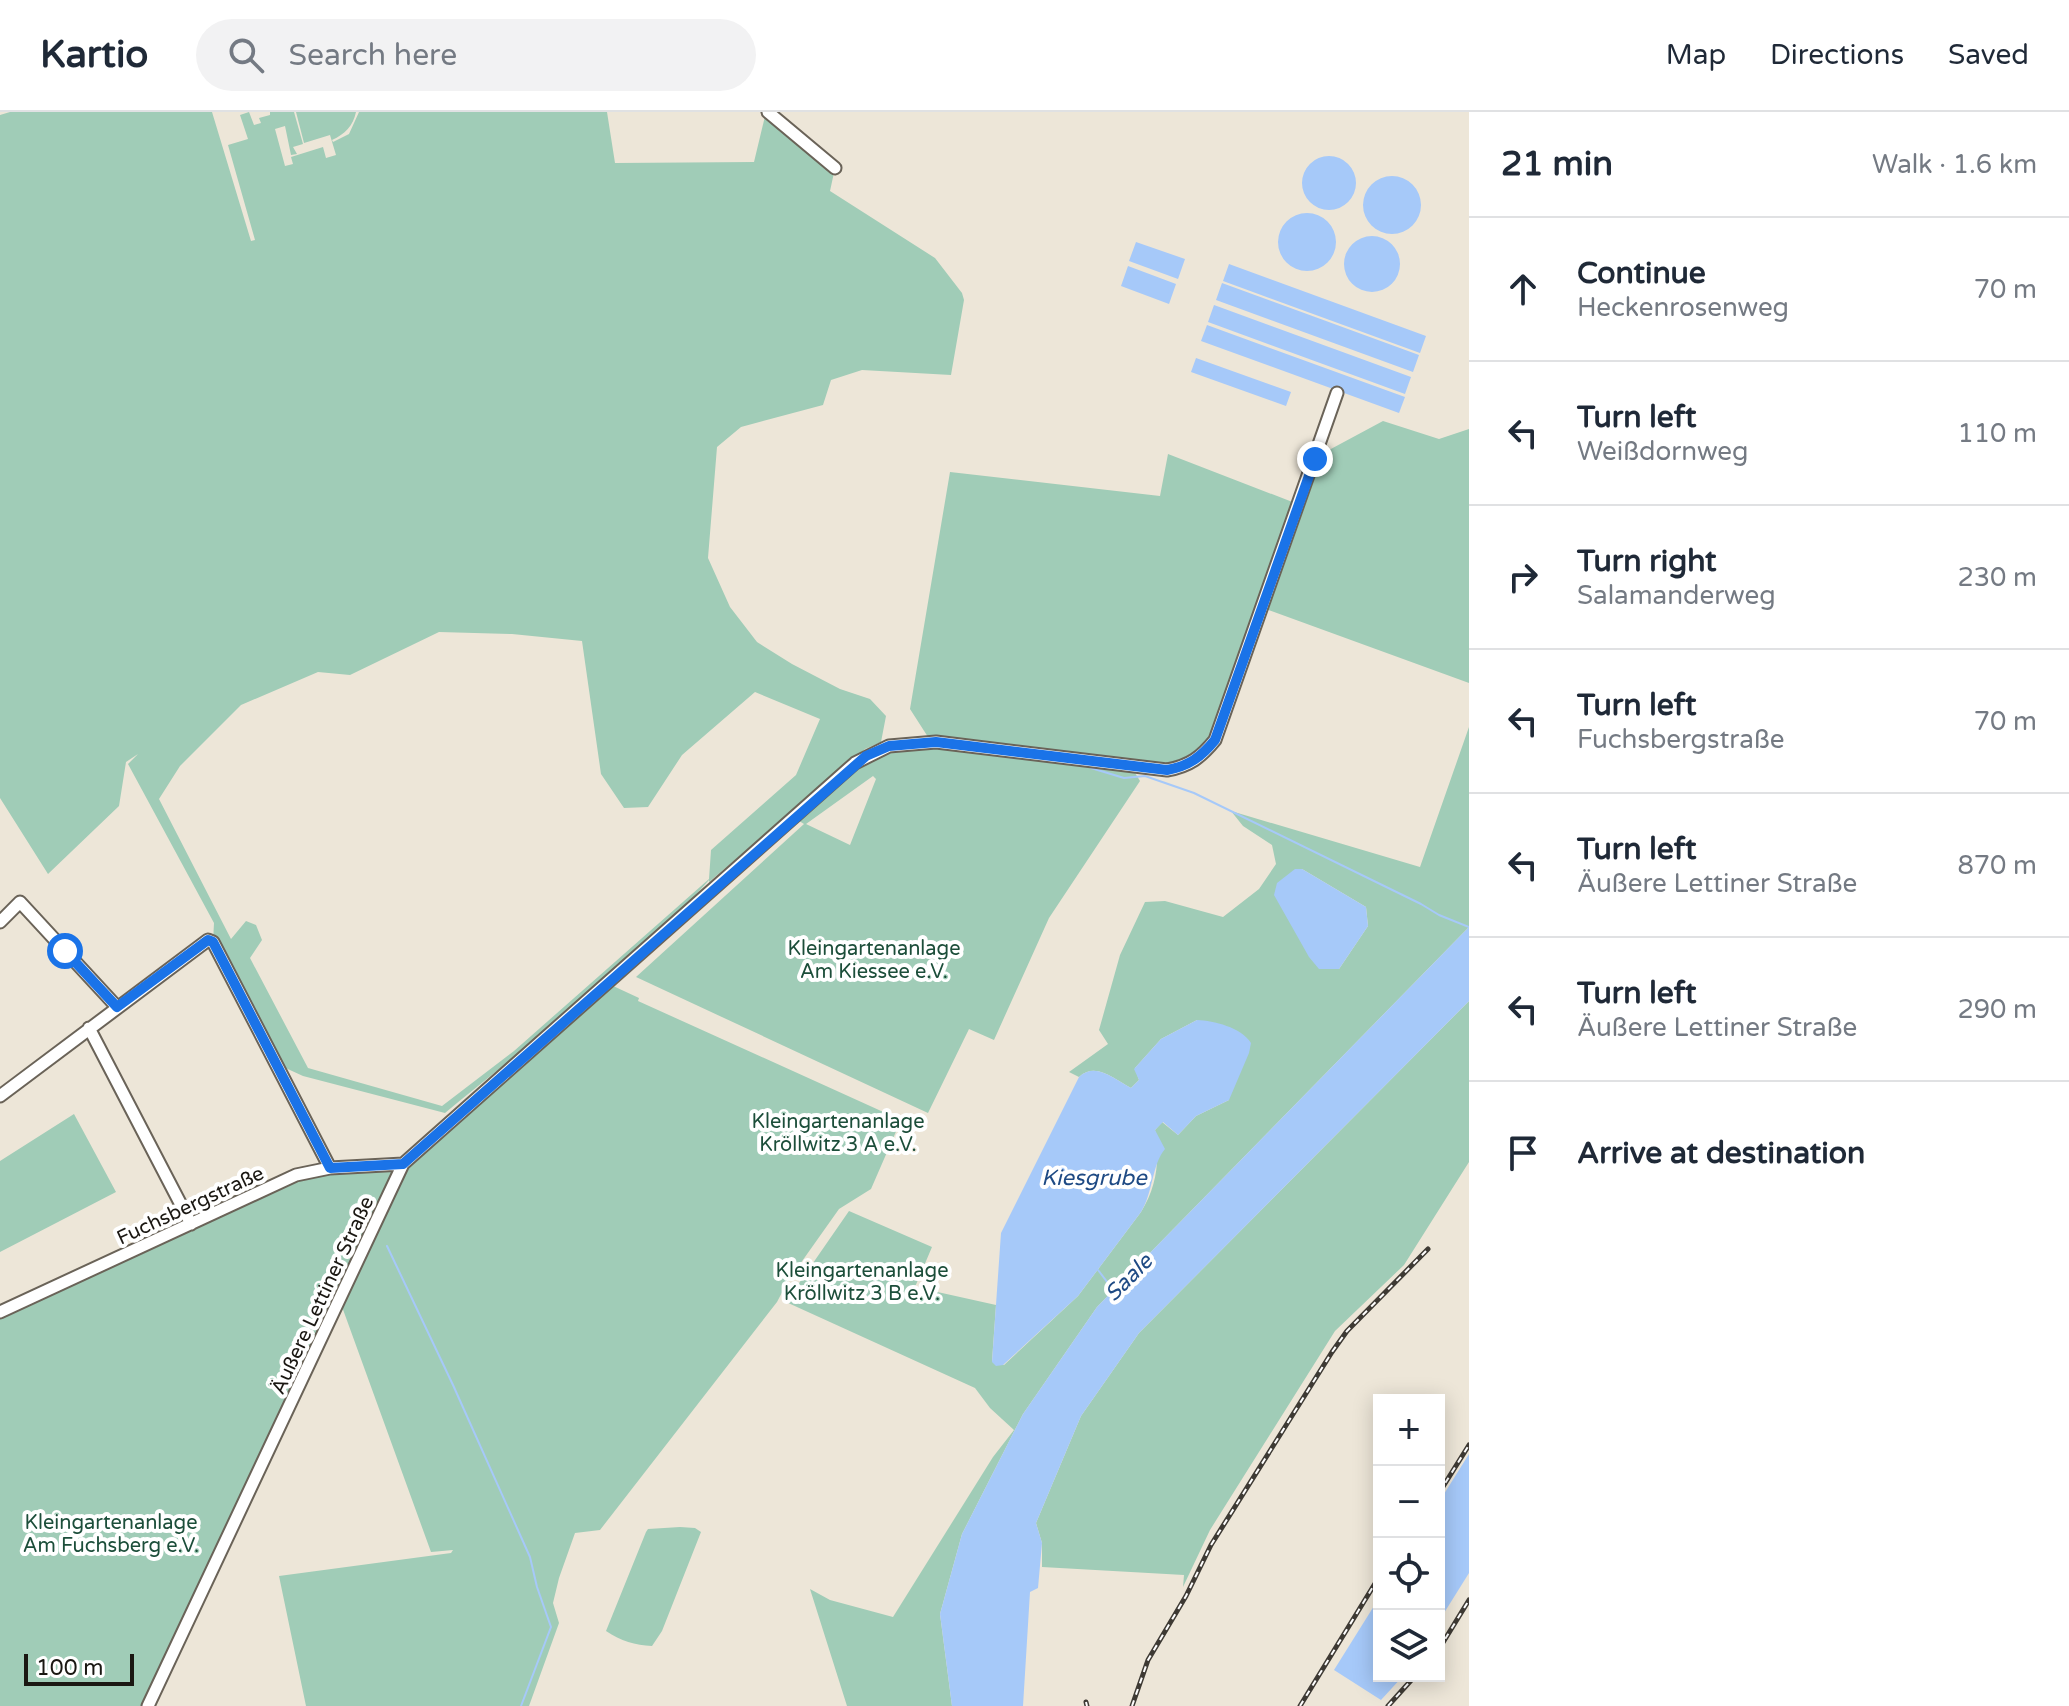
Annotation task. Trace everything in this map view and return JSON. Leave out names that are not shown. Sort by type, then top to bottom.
[{"type":"street","points":[[768,112],[835,168]]},
{"type":"street","name":"Äußere Lettiner Straße","points":[[148,1706],[403,1164],[866,756],[889,746],[936,742],[1167,770],[1181,768],[1200,759],[1215,740],[1337,393]]},
{"type":"street","points":[[0,922],[20,902],[117,1007]]},
{"type":"street","points":[[0,1096],[208,940],[213,942],[330,1168]]},
{"type":"street","points":[[89,1028],[191,1224]]},
{"type":"street","name":"Fuchsbergstraße","points":[[0,1312],[296,1175],[330,1168],[403,1164]]},
{"type":"green space","points":[[10,112],[212,112],[251,241],[255,240],[228,145],[248,139],[240,115],[249,112],[254,125],[261,123],[259,118],[270,115],[270,112],[294,112],[303,144],[293,147],[297,154],[291,155],[285,126],[275,129],[285,166],[293,164],[291,157],[323,147],[326,158],[336,155],[330,135],[304,143],[296,112],[356,112],[351,125],[333,142],[349,134],[359,112],[607,112],[615,163],[754,162],[766,112],[835,168],[830,191],[935,258],[962,293],[964,300],[951,375],[862,370],[831,380],[823,405],[741,427],[717,447],[708,558],[730,607],[757,642],[840,689],[870,699],[886,716],[881,742],[865,749],[709,880],[616,973],[445,1113],[303,1076],[279,1065],[213,942],[214,923],[128,764],[138,754],[126,762],[119,806],[48,874],[0,798],[0,115]],"holes":[[[439,632],[512,634],[582,641],[601,774],[624,808],[648,807],[682,755],[755,692],[820,719],[796,775],[711,850],[709,879],[514,1051],[442,1106],[308,1068],[250,958],[262,940],[256,925],[246,921],[231,939],[159,799],[180,766],[241,705],[318,672],[350,675]]]},
{"type":"green space","points":[[1383,421],[1439,439],[1469,429],[1469,683],[1263,608],[1214,737],[1201,755],[1173,766],[1132,764],[928,737],[910,709],[950,472],[1160,496],[1168,454],[1295,503],[1315,459],[1321,461],[1329,450]]},
{"type":"green space","name":"Kleingartenanlage Kröllwitz 3 B e.V.","points":[[1469,727],[1469,927],[1097,1307],[1023,1414],[962,1534],[940,1614],[952,1706],[847,1706],[810,1589],[830,1600],[893,1617],[993,1457],[1014,1430],[990,1408],[975,1388],[786,1302],[849,1211],[932,1247],[915,1287],[996,1305],[992,1361],[1004,1365],[1078,1296],[1141,1212],[1156,1172],[1155,1130],[1162,1122],[1178,1135],[1196,1116],[1229,1100],[1197,1020],[1161,1039],[1135,1068],[1139,1080],[1131,1088],[1099,1071],[1079,1077],[1069,1072],[1108,1044],[1099,1030],[1120,955],[1145,902],[1165,901],[1223,917],[1259,889],[1276,864],[1272,845],[1243,826],[1231,811],[1420,867]],"holes":[[[1302,869],[1366,907],[1368,926],[1339,969]]]},
{"type":"green space","name":"Kleingartenanlage Am Kiessee e.V.","points":[[936,742],[1132,768],[1140,781],[1049,918],[994,1040],[969,1029],[928,1113],[636,977],[804,824],[796,819],[858,765],[861,766],[872,752]],"holes":[[[873,776],[876,779],[850,845],[806,824]]]},
{"type":"green space","points":[[611,985],[639,998],[638,1001],[901,1120],[871,1189],[839,1209],[788,1281],[777,1302],[600,1530],[575,1533],[553,1603],[559,1623],[529,1706],[306,1706],[279,1576],[451,1553],[453,1550],[431,1552],[341,1304],[398,1174],[252,1469],[141,1706],[0,1706],[0,1312],[296,1175],[403,1165]]},
{"type":"green space","points":[[1469,1001],[1469,1162],[1404,1265],[1335,1331],[1210,1530],[1183,1587],[1184,1575],[1042,1567],[1042,1543],[1036,1523],[1081,1416],[1139,1333]]},
{"type":"green space","points":[[74,1114],[116,1192],[0,1252],[0,1161]]},
{"type":"green space","points":[[695,1528],[701,1532],[662,1631],[652,1646],[628,1642],[606,1631],[648,1529]]},
{"type":"water","points":[[1329,156],[1348,164],[1356,183],[1348,202],[1329,210],[1310,202],[1302,183],[1310,164]]},
{"type":"water","points":[[1392,176],[1412,185],[1421,205],[1412,225],[1392,234],[1372,225],[1363,205],[1372,185]]},
{"type":"water","points":[[1307,213],[1327,222],[1336,242],[1327,262],[1307,271],[1287,262],[1278,242],[1287,222]]},
{"type":"water","points":[[1372,236],[1392,244],[1400,264],[1392,284],[1372,292],[1352,284],[1344,264],[1352,244]]},
{"type":"water","points":[[1136,242],[1185,259],[1178,279],[1129,261]]},
{"type":"water","points":[[1229,264],[1426,336],[1420,353],[1223,281]]},
{"type":"water","points":[[1128,266],[1176,284],[1169,304],[1121,286]]},
{"type":"water","points":[[1222,283],[1419,355],[1413,372],[1216,300]]},
{"type":"water","points":[[1214,305],[1411,377],[1405,394],[1208,322]]},
{"type":"water","points":[[1207,325],[1405,397],[1399,413],[1201,341]]},
{"type":"water","points":[[1196,358],[1291,392],[1286,406],[1191,372]]},
{"type":"water","points":[[1295,869],[1302,869],[1366,907],[1368,926],[1339,969],[1319,969],[1274,895],[1277,883]]},
{"type":"water","name":"Saale","points":[[1469,927],[1469,1001],[1139,1333],[1081,1416],[1036,1523],[1042,1543],[1038,1588],[1030,1592],[1023,1706],[952,1706],[940,1614],[962,1534],[1023,1414],[1097,1307]]},
{"type":"water","name":"Kiesgrube","points":[[1197,1020],[1234,1029],[1251,1043],[1229,1100],[1196,1116],[1178,1135],[1163,1122],[1155,1130],[1165,1149],[1157,1162],[1141,1212],[1078,1296],[1003,1365],[996,1366],[992,1362],[1001,1233],[1079,1077],[1099,1071],[1131,1088],[1139,1080],[1134,1069],[1161,1039]]},
{"type":"water","points":[[1469,1454],[1469,1573],[1445,1611],[1445,1538],[1445,1492]]},
{"type":"water","points":[[1373,1608],[1373,1682],[1398,1682],[1381,1700],[1334,1670]]},
{"type":"waterway","points":[[1091,768],[1124,778],[1145,776],[1194,793],[1469,927]]},
{"type":"waterway","points":[[387,1246],[530,1557],[551,1627],[521,1706]]},
{"type":"waterway","name":"Saale","points":[[1098,1270],[1114,1291]]},
{"type":"railway","points":[[1132,1706],[1148,1660],[1186,1596],[1211,1545],[1332,1352],[1347,1331],[1428,1249]]},
{"type":"railway","points":[[1445,1483],[1469,1445]]},
{"type":"railway","points":[[1300,1706],[1373,1587]]},
{"type":"railway","points":[[1445,1639],[1469,1600]]},
{"type":"railway","points":[[1388,1706],[1410,1682]]},
{"type":"railway","points":[[1086,1702],[1087,1706]]},
{"type":"route","points":[[65,951],[117,1007],[208,940],[213,942],[330,1168],[403,1164],[866,756],[889,746],[936,742],[1132,768],[1167,770],[1181,768],[1200,759],[1215,740],[1315,459]]},
{"type":"park label","name":"Kleingartenanlage Kröllwitz 3 A e.V.","points":[[838,1132]]},
{"type":"park label","name":"Kleingartenanlage Am Fuchsberg e.V.","points":[[111,1534]]}]
